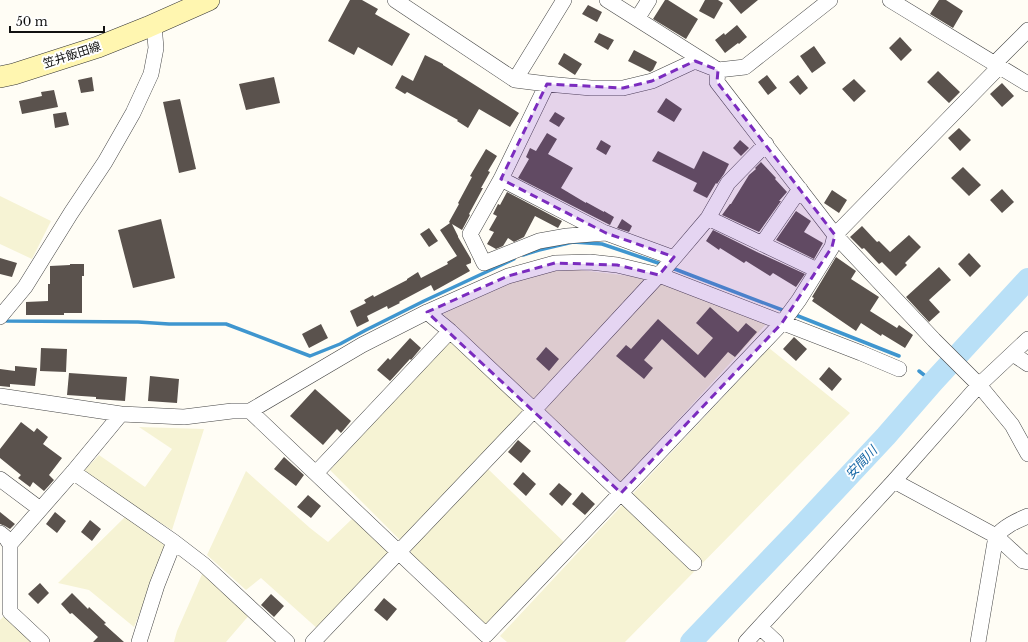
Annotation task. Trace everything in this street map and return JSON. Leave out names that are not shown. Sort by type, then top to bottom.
[{"type":"main road","name":"笠井飯田線","points":[[0,77],[14,74],[98,46],[154,25],[209,0]]},
{"type":"street","points":[[395,0],[515,80],[591,88],[623,88],[652,81],[695,61],[718,70],[745,66],[830,0]]},
{"type":"street","points":[[515,80],[564,0]]},
{"type":"street","points":[[607,0],[718,70]]},
{"type":"street","points":[[637,19],[649,0]]},
{"type":"street","points":[[890,0],[1028,84]]},
{"type":"street","points":[[3,314],[24,287],[105,162],[132,113],[151,74],[156,48],[154,25]]},
{"type":"street","points":[[250,411],[398,552],[486,640],[621,493],[784,322],[832,247],[835,235],[998,65],[1028,30]]},
{"type":"street","points":[[718,70],[717,82],[835,235],[934,340],[976,382],[1012,425],[1028,454]]},
{"type":"street","points":[[547,84],[501,179],[470,234],[484,263],[539,241],[567,236],[606,233]]},
{"type":"street","points":[[313,642],[661,274],[708,218],[728,183],[766,144]]},
{"type":"street","points":[[501,179],[606,233],[673,258]]},
{"type":"street","points":[[762,244],[800,189]]},
{"type":"street","points":[[708,218],[818,270]]},
{"type":"street","points":[[0,396],[121,414],[184,417],[232,411],[250,411],[362,345],[427,312],[508,276],[555,263],[590,262],[617,265],[661,274],[861,353],[899,370]]},
{"type":"street","points":[[427,312],[450,331],[694,563]]},
{"type":"street","points":[[316,473],[450,331]]},
{"type":"street","points":[[746,642],[894,481],[976,382],[1013,354],[1028,339]]},
{"type":"street","points":[[1013,354],[1028,364]]},
{"type":"street","points":[[42,642],[10,612],[5,539],[40,509],[121,414]]},
{"type":"street","points":[[73,472],[174,542],[204,565],[287,642]]},
{"type":"street","points":[[0,479],[40,509]]},
{"type":"street","points":[[894,481],[996,536],[1023,561],[1028,562]]},
{"type":"street","points":[[978,642],[996,536],[1002,529],[1013,522],[1028,516]]},
{"type":"street","points":[[139,642],[157,585],[174,542]]},
{"type":"street","points":[[760,628],[776,642]]},
{"type":"highlighted area","points":[[695,61],[718,70],[717,82],[835,235],[832,247],[782,323],[621,493],[427,312],[508,276],[555,263],[617,265],[659,275],[674,257],[606,233],[501,179],[547,84],[623,88],[652,81]]},
{"type":"shaded area","points":[[0,196],[51,221],[32,259],[0,244]]},
{"type":"shaded area","points":[[555,267],[646,278],[532,404],[443,314],[509,280]]},
{"type":"shaded area","points":[[663,282],[768,322],[620,483],[543,409]]},
{"type":"shaded area","points":[[451,339],[526,411],[402,542],[330,470]]},
{"type":"shaded area","points":[[769,348],[850,413],[625,642],[507,642],[500,636]]},
{"type":"shaded area","points":[[139,427],[204,429],[172,530],[82,473],[99,455],[145,487],[172,449]]},
{"type":"shaded area","points":[[488,469],[566,544],[485,626],[411,556],[411,548]]},
{"type":"shaded area","points":[[246,471],[328,542],[353,518],[391,553],[319,630],[261,578],[246,590],[207,555]]},
{"type":"shaded area","points":[[125,517],[167,546],[134,627],[89,590],[58,583]]},
{"type":"shaded area","points":[[203,572],[251,613],[226,642],[174,642],[177,631]]},
{"type":"shaded area","points":[[5,615],[38,642],[0,642],[0,620]]},
{"type":"building","points":[[350,0],[362,0],[378,9],[375,14],[410,34],[392,66],[358,47],[354,55],[328,41]]},
{"type":"building","points":[[665,0],[668,0],[698,19],[686,39],[653,19]]},
{"type":"building","points":[[705,0],[718,0],[723,3],[714,19],[699,11]]},
{"type":"building","points":[[729,0],[758,0],[741,14]]},
{"type":"building","points":[[939,0],[946,0],[963,11],[953,28],[930,14]]},
{"type":"building","points":[[588,5],[602,12],[597,22],[582,14]]},
{"type":"building","points":[[737,25],[747,37],[725,53],[715,40],[724,33],[725,35]]},
{"type":"building","points":[[599,33],[614,40],[608,50],[594,42]]},
{"type":"building","points":[[900,37],[912,50],[901,61],[889,48]]},
{"type":"building","points":[[814,46],[826,63],[812,73],[800,56]]},
{"type":"building","points":[[634,50],[657,62],[653,70],[650,72],[628,61]]},
{"type":"building","points":[[564,53],[582,64],[575,75],[558,64]]},
{"type":"building","points":[[425,55],[443,64],[519,113],[510,127],[479,109],[468,128],[457,121],[458,120],[407,92],[405,94],[395,88],[402,75],[413,81]]},
{"type":"building","points":[[938,71],[960,92],[949,103],[927,82]]},
{"type":"building","points":[[767,75],[777,88],[768,95],[758,82]]},
{"type":"building","points":[[798,75],[808,88],[800,95],[789,82]]},
{"type":"building","points":[[92,77],[94,91],[81,93],[78,80]]},
{"type":"building","points":[[274,77],[280,103],[246,110],[239,84]]},
{"type":"building","points":[[854,79],[866,91],[854,102],[842,89]]},
{"type":"building","points":[[1002,83],[1014,96],[1002,107],[990,94]]},
{"type":"building","points":[[54,90],[58,107],[22,114],[19,101],[42,96],[41,92]]},
{"type":"building","points":[[666,98],[682,109],[674,122],[657,112]]},
{"type":"building","points":[[180,99],[196,169],[179,173],[163,102]]},
{"type":"building","points":[[66,112],[69,125],[55,128],[53,114]]},
{"type":"building","points":[[555,112],[565,118],[559,127],[549,121]]},
{"type":"building","points":[[959,128],[971,140],[960,151],[948,138]]},
{"type":"building","points":[[547,133],[557,139],[548,154],[573,168],[561,188],[614,217],[610,225],[518,178],[529,159],[526,157],[530,148],[536,151]]},
{"type":"building","points":[[601,140],[611,146],[606,155],[596,149]]},
{"type":"building","points":[[740,140],[749,148],[741,156],[733,148]]},
{"type":"building","points":[[486,149],[497,156],[488,171],[490,172],[481,188],[483,188],[462,230],[452,224],[471,259],[471,263],[466,265],[470,271],[434,291],[431,285],[388,309],[387,306],[367,316],[369,321],[357,327],[350,311],[366,303],[364,300],[373,295],[374,297],[407,280],[418,272],[421,278],[448,264],[447,262],[457,256],[440,230],[450,223],[449,222],[459,204],[458,203],[472,177],[470,176]]},
{"type":"building","points":[[658,151],[694,169],[703,151],[729,164],[724,174],[717,184],[716,183],[707,198],[693,191],[697,183],[652,161]]},
{"type":"building","points":[[761,162],[787,192],[779,201],[781,201],[759,232],[722,215],[731,204],[749,175]]},
{"type":"building","points":[[963,167],[981,185],[969,196],[951,178]]},
{"type":"building","points":[[1002,189],[1014,202],[1002,213],[990,200]]},
{"type":"building","points":[[832,190],[847,200],[839,213],[824,203]]},
{"type":"building","points":[[507,192],[562,221],[558,228],[535,216],[524,237],[514,242],[508,238],[503,246],[496,249],[487,244],[494,232],[489,230],[497,216],[493,214]]},
{"type":"building","points":[[796,211],[811,221],[804,232],[823,243],[814,259],[776,240]]},
{"type":"building","points":[[161,219],[175,278],[133,288],[118,230]]},
{"type":"building","points":[[622,219],[632,226],[629,232],[617,228]]},
{"type":"building","points":[[862,226],[877,242],[879,241],[890,252],[909,235],[921,247],[905,263],[907,265],[896,276],[882,262],[879,264],[864,248],[862,249],[850,237]]},
{"type":"building","points":[[429,228],[438,241],[429,247],[420,234]]},
{"type":"building","points":[[713,230],[805,274],[796,287],[773,273],[770,276],[746,261],[744,263],[720,248],[719,250],[706,241]]},
{"type":"building","points":[[969,253],[981,266],[970,277],[958,264]]},
{"type":"building","points":[[836,257],[856,271],[851,279],[879,297],[870,311],[897,328],[899,325],[913,335],[905,348],[882,334],[881,336],[861,323],[856,331],[812,301],[814,298],[812,297]]},
{"type":"building","points":[[0,258],[17,263],[12,277],[0,274]]},
{"type":"building","points":[[84,264],[84,276],[82,276],[82,313],[64,313],[64,315],[26,315],[26,302],[48,301],[50,266]]},
{"type":"building","points":[[939,267],[951,280],[929,300],[940,312],[929,322],[906,297]]},
{"type":"building","points":[[710,307],[738,332],[746,323],[757,332],[735,357],[728,352],[705,378],[662,339],[644,360],[653,368],[644,379],[616,356],[626,345],[631,349],[658,319],[698,355],[713,338],[696,323]]},
{"type":"building","points":[[321,324],[328,338],[309,348],[302,334]]},
{"type":"building","points":[[794,337],[807,349],[796,361],[783,349]]},
{"type":"building","points":[[410,338],[421,348],[390,381],[377,370],[388,358],[390,360]]},
{"type":"building","points":[[546,347],[559,359],[549,371],[536,359]]},
{"type":"building","points":[[41,348],[67,349],[66,372],[40,371]]},
{"type":"building","points":[[15,366],[37,368],[35,386],[10,384],[10,387],[0,386],[0,369],[15,371]]},
{"type":"building","points":[[829,367],[842,379],[832,391],[819,379]]},
{"type":"building","points":[[69,373],[127,377],[125,401],[67,395]]},
{"type":"building","points":[[150,376],[179,379],[177,403],[148,401]]},
{"type":"building","points":[[315,389],[351,421],[341,433],[337,429],[323,445],[290,416]]},
{"type":"building","points":[[21,422],[34,432],[37,428],[48,437],[43,444],[62,458],[49,475],[54,480],[44,491],[33,482],[30,487],[18,478],[21,475],[0,458],[0,449]]},
{"type":"building","points":[[518,440],[531,451],[521,463],[508,452]]},
{"type":"building","points":[[284,457],[304,475],[296,486],[274,469]]},
{"type":"building","points":[[523,472],[536,484],[526,496],[513,484]]},
{"type":"building","points":[[559,483],[572,494],[562,506],[549,494]]},
{"type":"building","points":[[582,492],[595,504],[585,515],[572,504]]},
{"type":"building","points":[[308,495],[321,506],[311,518],[297,507]]},
{"type":"building","points":[[0,512],[15,524],[10,529],[0,524]]},
{"type":"building","points":[[55,512],[66,521],[57,533],[46,524]]},
{"type":"building","points":[[90,520],[101,529],[92,541],[81,532]]},
{"type":"building","points":[[40,583],[49,593],[38,604],[28,594]]},
{"type":"building","points":[[72,593],[88,609],[89,607],[106,623],[104,624],[124,642],[93,642],[98,637],[72,613],[70,614],[61,604]]},
{"type":"building","points":[[271,594],[284,606],[274,617],[261,605]]},
{"type":"building","points":[[384,598],[397,609],[387,621],[374,610]]},
{"type":"waterway","points":[[523,255],[573,242],[602,244],[664,265]]},
{"type":"waterway","points":[[3,319],[7,321],[226,324],[310,356],[340,344],[424,301],[514,259]]},
{"type":"waterway","points":[[672,268],[785,311]]},
{"type":"waterway","name":"安間川","points":[[691,642],[886,436],[933,382],[1028,279]]},
{"type":"waterway","points":[[793,314],[899,356]]},
{"type":"waterway","points":[[919,371],[933,382]]}]
